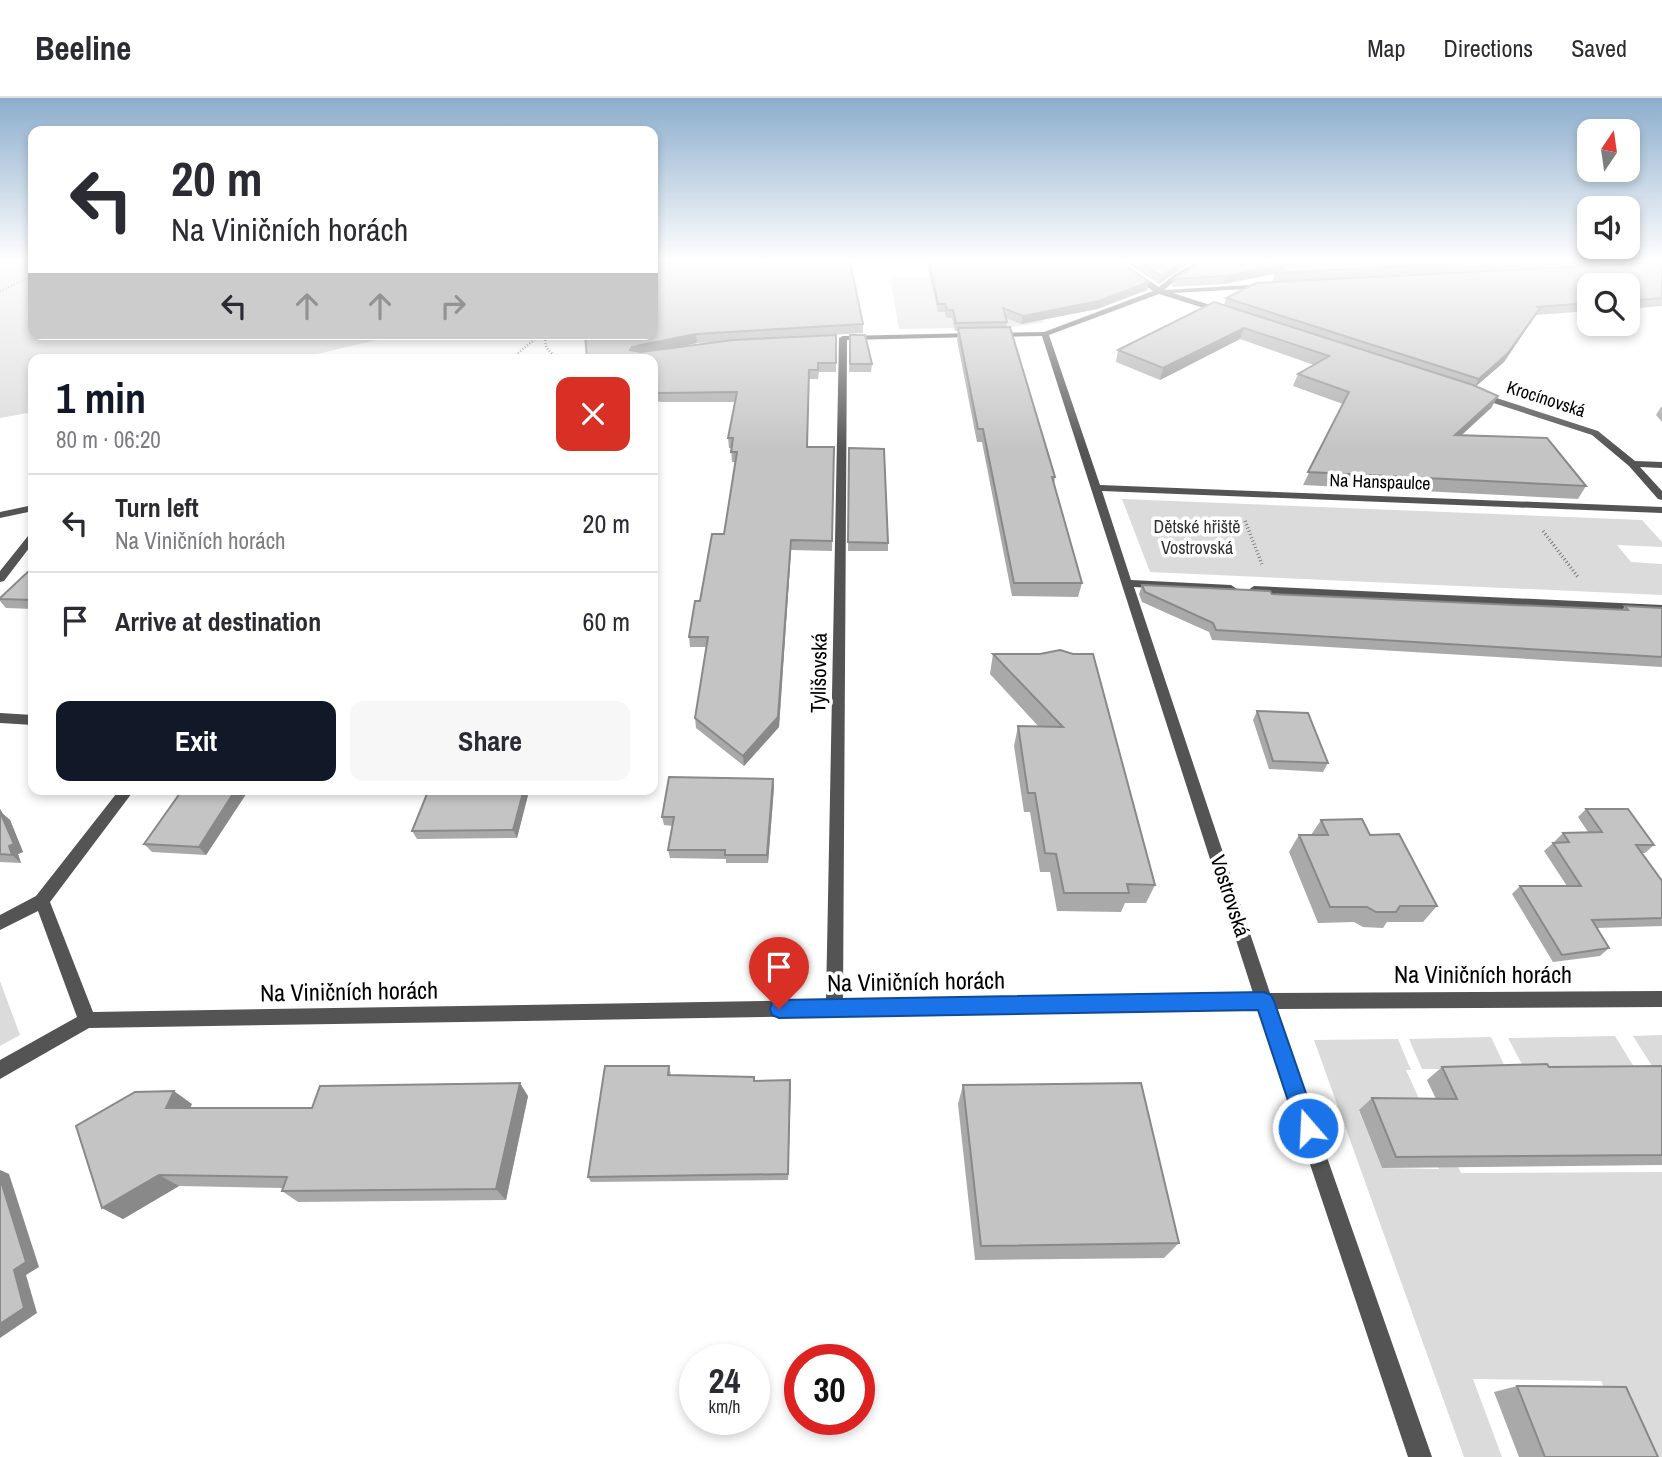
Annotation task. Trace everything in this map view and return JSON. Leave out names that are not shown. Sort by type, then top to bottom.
[{"type":"street","points":[[1045,334],[1070,324]]},
{"type":"street","name":"Tylišovská","points":[[834,1008],[836,338],[1045,334]]},
{"type":"street","name":"Vostrovská","points":[[1045,334],[1264,1001],[1420,1457]]},
{"type":"street","name":"Krocínovská","points":[[1463,390],[1594,433],[1632,464],[1662,497]]},
{"type":"street","points":[[1632,464],[1662,465]]},
{"type":"street","name":"Na Hanspaulce","points":[[1096,488],[1662,510]]},
{"type":"street","points":[[0,515],[28,509]]},
{"type":"street","points":[[0,579],[28,543]]},
{"type":"street","points":[[1127,583],[1662,609]]},
{"type":"street","points":[[0,718],[28,720]]},
{"type":"street","points":[[0,923],[42,901],[123,795]]},
{"type":"street","points":[[0,1070],[87,1020],[42,901]]},
{"type":"street","name":"Na Viničních horách","points":[[87,1020],[1264,1001],[1662,999]]},
{"type":"path","points":[[517,354],[535,340]]},
{"type":"path","points":[[544,340],[548,352],[552,354]]},
{"type":"path","points":[[1233,494],[1273,591]]},
{"type":"path","points":[[1524,505],[1599,606]]},
{"type":"green space","points":[[0,324],[28,324],[28,340],[377,340],[317,354],[28,354],[28,413],[0,418]]},
{"type":"green space","points":[[898,324],[1030,324],[1013,327],[899,329]]},
{"type":"green space","name":"Dětské hřiště Vostrovská","points":[[1122,499],[1642,520],[1662,542],[1662,547],[1617,545],[1631,562],[1662,564],[1662,595],[1150,572]]},
{"type":"green space","points":[[0,981],[20,1035],[0,1046]]},
{"type":"green space","points":[[1662,1035],[1662,1066],[1652,1066],[1633,1036]]},
{"type":"green space","points":[[1615,1036],[1634,1067],[1524,1068],[1508,1038]]},
{"type":"green space","points":[[1491,1037],[1506,1069],[1422,1069],[1409,1039]]},
{"type":"green space","points":[[1398,1039],[1411,1070],[1406,1070],[1437,1138],[1446,1138],[1461,1173],[1662,1172],[1662,1457],[1636,1457],[1601,1381],[1473,1379],[1502,1457],[1464,1457],[1314,1040]],"holes":[[[1359,1111],[1415,1111],[1439,1169],[1382,1168]]]},
{"type":"building","points":[[658,324],[856,324],[696,334],[632,347],[630,350],[641,352],[733,340],[836,335],[836,363],[818,363],[818,370],[809,370],[807,447],[834,447],[832,541],[791,540],[778,717],[743,756],[695,718],[708,637],[689,637],[695,601],[700,601],[712,534],[724,534],[737,452],[731,452],[733,438],[728,438],[737,392],[658,393],[658,354],[587,354],[585,340],[658,340]]},
{"type":"building","points":[[1169,324],[1284,324],[1473,385],[1498,396],[1455,435],[1547,438],[1586,486],[1308,472],[1349,392],[1298,374],[1329,356],[1244,328],[1163,368],[1118,350]]},
{"type":"building","points":[[1309,324],[1528,324],[1508,353],[1479,379]]},
{"type":"building","points":[[1010,327],[1055,477],[1052,477],[1082,583],[1014,583],[983,429],[978,429],[958,328]]},
{"type":"building","points":[[850,335],[865,335],[872,364],[850,364]]},
{"type":"building","points":[[849,448],[884,449],[888,543],[848,542]]},
{"type":"building","points":[[28,572],[28,600],[0,598]]},
{"type":"building","points":[[1142,585],[1270,591],[1272,594],[1628,610],[1625,606],[1662,608],[1662,657],[1216,630],[1213,623],[1145,592]]},
{"type":"building","points":[[1060,650],[1073,654],[1093,654],[1155,885],[1127,884],[1129,893],[1064,893],[1056,854],[1045,853],[1035,793],[1028,793],[1018,726],[1063,727],[993,654],[1040,654]]},
{"type":"building","points":[[1257,711],[1308,713],[1328,763],[1273,761]]},
{"type":"building","points":[[669,777],[773,779],[767,855],[725,855],[725,850],[668,850],[674,817],[662,817]]},
{"type":"building","points":[[179,795],[232,795],[199,847],[144,844]]},
{"type":"building","points":[[427,795],[522,795],[513,830],[412,831]]},
{"type":"building","points":[[1586,809],[1628,809],[1654,845],[1636,845],[1662,881],[1662,918],[1592,920],[1609,948],[1562,955],[1520,886],[1581,886],[1553,843],[1569,842],[1563,833],[1602,832]]},
{"type":"building","points":[[0,812],[14,844],[9,846],[12,855],[0,854]]},
{"type":"building","points":[[1362,819],[1370,835],[1399,834],[1437,906],[1400,906],[1396,912],[1376,912],[1367,907],[1330,907],[1299,835],[1328,835],[1321,820]]},
{"type":"building","points":[[1547,1064],[1549,1067],[1662,1066],[1662,1155],[1396,1157],[1372,1098],[1457,1099],[1442,1067]]},
{"type":"building","points":[[605,1066],[669,1066],[668,1075],[754,1077],[754,1081],[790,1080],[788,1174],[588,1177]]},
{"type":"building","points":[[520,1083],[496,1189],[282,1191],[287,1177],[159,1175],[102,1208],[76,1126],[135,1092],[174,1091],[166,1108],[312,1108],[320,1086]]},
{"type":"building","points":[[1141,1083],[1179,1243],[981,1246],[963,1085]]},
{"type":"building","points":[[0,1178],[26,1262],[14,1270],[24,1308],[0,1324]]},
{"type":"building","points":[[1517,1386],[1626,1387],[1658,1457],[1545,1457]]},
{"type":"route","points":[[779,1009],[1264,1001],[1308,1128]]}]
